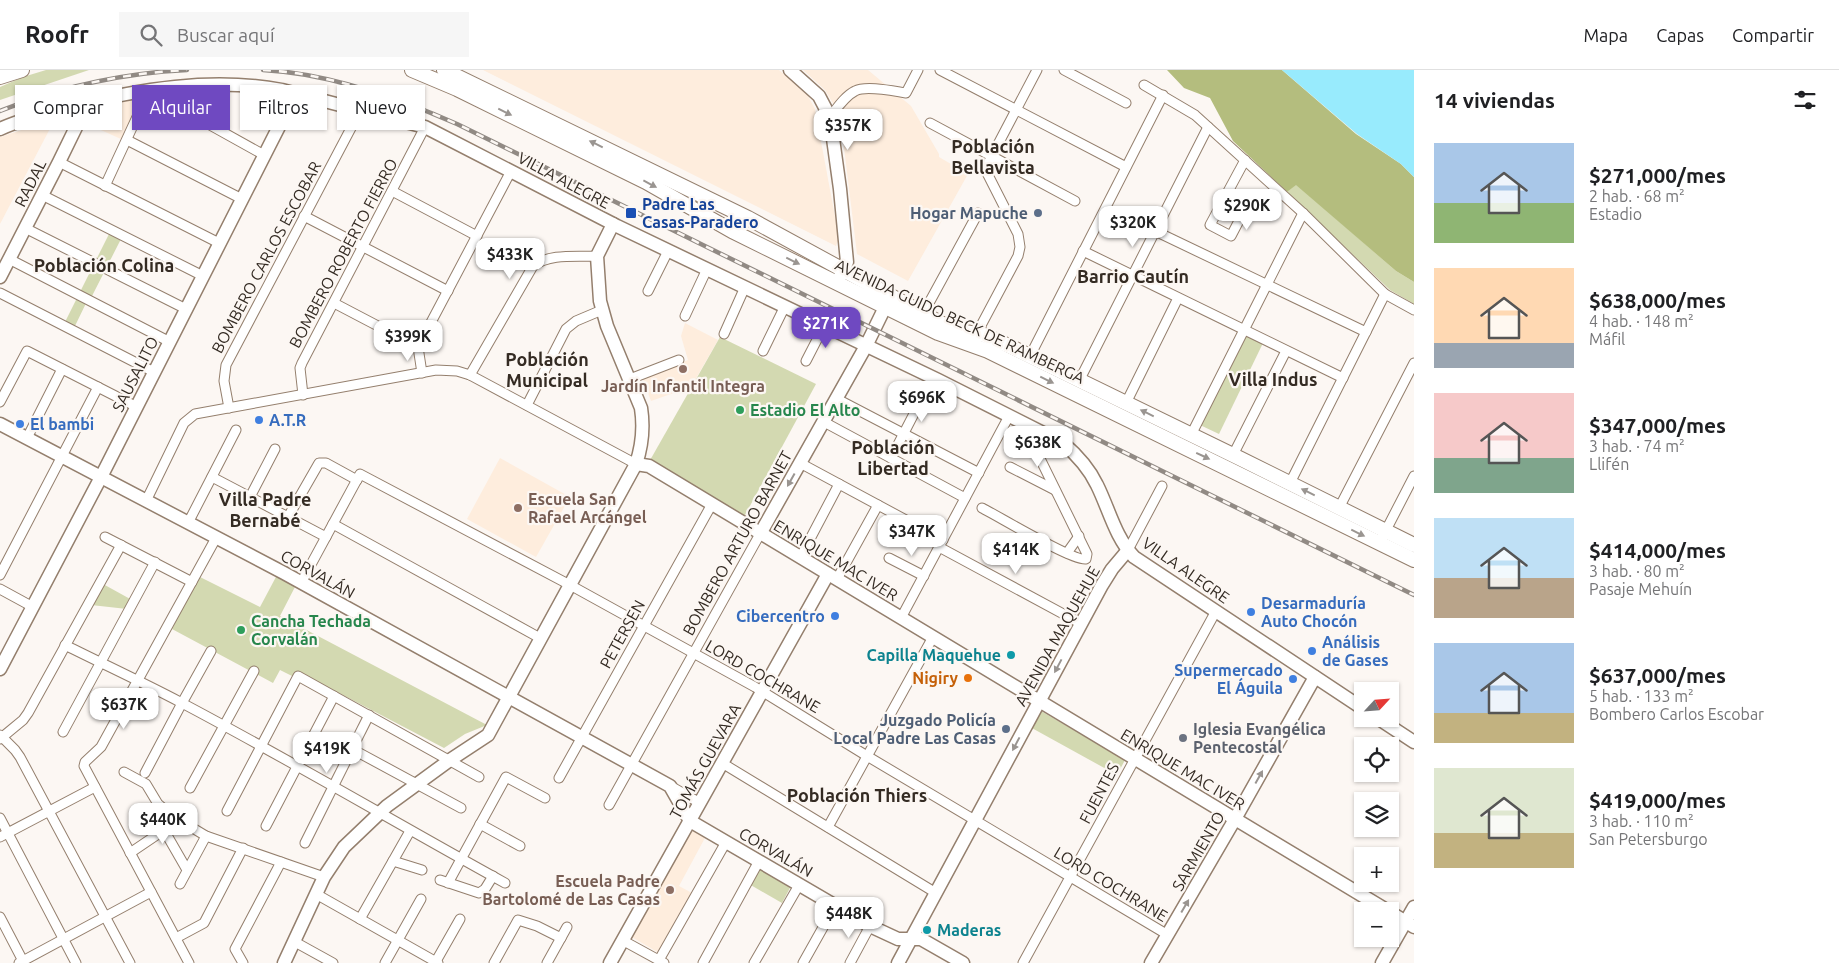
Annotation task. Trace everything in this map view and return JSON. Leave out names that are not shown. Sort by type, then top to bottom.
[{"type":"main road","points":[[0,77],[22,70]]},
{"type":"main road","name":"AVENIDA GUIDO BECK DE RAMBERGA","points":[[412,70],[458,89],[646,182],[740,235],[844,286],[923,314],[951,328],[991,337],[1027,363],[1184,448],[1383,537],[1414,546]]},
{"type":"main road","name":"AVENIDA GUIDO BECK DE RAMBERGA","points":[[444,70],[748,218],[825,261],[844,266],[888,301],[938,333],[988,352],[1078,380],[1290,483],[1339,508],[1414,560]]},
{"type":"main road","points":[[790,70],[819,96],[830,116],[840,189],[844,266],[840,277],[844,286]]},
{"type":"main road","name":"VILLA ALEGRE","points":[[203,85],[240,85]]},
{"type":"main road","name":"VILLA ALEGRE","points":[[0,129],[15,123]]},
{"type":"main road","name":"VILLA ALEGRE","points":[[425,127],[613,224],[932,377],[1063,443],[1085,465],[1096,483],[1128,550],[1139,561],[1354,703]]},
{"type":"main road","name":"RADAL","points":[[0,277],[74,130]]},
{"type":"main road","name":"SAUSALITO","points":[[0,669],[34,608],[277,130]]},
{"type":"main road","points":[[740,235],[748,218]]},
{"type":"main road","points":[[284,963],[324,877],[344,847],[379,812],[416,784],[488,735],[636,464],[642,439],[643,423],[640,401],[602,310],[597,256],[613,224]]},
{"type":"main road","name":"BOMBERO ARTURO BARNET","points":[[760,534],[866,346],[888,301]]},
{"type":"main road","name":"CORVALÁN","points":[[0,424],[301,583],[632,764],[670,786],[690,820],[870,926],[898,939],[921,939],[963,963]]},
{"type":"main road","points":[[1184,448],[1191,435]]},
{"type":"main road","name":"ENRIQUE MAC IVER","points":[[636,464],[649,466],[1372,902]]},
{"type":"main road","name":"AVENIDA MAQUEHUE","points":[[898,963],[976,821],[1080,623],[1109,573],[1128,550]]},
{"type":"main road","name":"TOMÁS GUEVARA","points":[[610,963],[762,692],[833,577]]},
{"type":"main road","name":"SARMIENTO","points":[[1151,963],[1315,676]]},
{"type":"main road","points":[[1393,728],[1414,742]]},
{"type":"main road","points":[[1382,963],[1410,924],[1414,907]]},
{"type":"main road","name":"ENRIQUE MAC IVER","points":[[1399,918],[1410,924]]},
{"type":"street","points":[[830,116],[856,90],[864,88],[906,93],[918,70]]},
{"type":"street","points":[[940,70],[1126,167]]},
{"type":"street","points":[[977,333],[1018,256],[1020,247],[1018,234],[985,169],[1037,70]]},
{"type":"street","points":[[1064,70],[1126,103]]},
{"type":"street","points":[[1144,85],[1195,115],[1302,213],[1385,294],[1414,310]]},
{"type":"street","points":[[1027,363],[1163,96]]},
{"type":"street","points":[[930,123],[1075,201]]},
{"type":"street","points":[[1078,380],[1208,127]]},
{"type":"street","points":[[105,186],[132,129]]},
{"type":"street","points":[[219,130],[264,155]]},
{"type":"street","name":"BOMBERO CARLOS ESCOBAR","points":[[229,408],[224,381],[226,366],[350,130]]},
{"type":"street","name":"BOMBERO ROBERTO FIERRO","points":[[303,395],[300,368],[423,130]]},
{"type":"street","points":[[127,140],[242,199]]},
{"type":"street","points":[[1222,203],[1245,160]]},
{"type":"street","points":[[59,162],[219,244]]},
{"type":"street","points":[[422,373],[418,347],[511,171]]},
{"type":"street","points":[[392,191],[477,236]]},
{"type":"street","points":[[42,195],[203,276]]},
{"type":"street","points":[[923,314],[978,213]]},
{"type":"street","points":[[1191,435],[1302,213]]},
{"type":"street","points":[[304,216],[448,291]]},
{"type":"street","points":[[25,228],[186,309]]},
{"type":"street","points":[[1155,230],[1366,332]]},
{"type":"street","points":[[648,291],[668,251]]},
{"type":"street","points":[[1083,251],[1343,378]]},
{"type":"street","points":[[470,375],[533,266],[541,260],[549,258],[597,256]]},
{"type":"street","points":[[9,259],[170,342]]},
{"type":"street","points":[[685,316],[708,270]]},
{"type":"street","points":[[724,334],[745,287]]},
{"type":"street","points":[[0,293],[154,372]]},
{"type":"street","points":[[1290,483],[1385,294]]},
{"type":"street","points":[[1126,402],[1178,298]]},
{"type":"street","points":[[334,303],[418,347]]},
{"type":"street","points":[[763,351],[785,306]]},
{"type":"street","points":[[526,405],[566,329],[576,321],[602,310]]},
{"type":"street","points":[[806,361],[824,326]]},
{"type":"street","points":[[0,402],[27,351],[136,407]]},
{"type":"street","points":[[1233,455],[1286,351]]},
{"type":"street","points":[[630,379],[679,360]]},
{"type":"street","points":[[1339,508],[1414,363]]},
{"type":"street","points":[[27,438],[62,369]]},
{"type":"street","name":"ENRIQUE MAC IVER","points":[[229,408],[422,373],[450,370],[470,375],[636,464]]},
{"type":"street","points":[[891,458],[932,377]]},
{"type":"street","points":[[0,575],[98,387]]},
{"type":"street","points":[[836,399],[979,473]]},
{"type":"street","points":[[146,501],[186,420],[195,414],[229,408]]},
{"type":"street","points":[[902,618],[1009,416]]},
{"type":"street","points":[[824,422],[965,498]]},
{"type":"street","points":[[982,508],[1066,553],[1081,560],[1086,559],[1087,554],[1023,424]]},
{"type":"street","points":[[188,523],[236,430]]},
{"type":"street","points":[[250,497],[275,449]]},
{"type":"street","name":"LORD COCHRANE","points":[[288,517],[316,464],[326,463],[359,477],[570,585],[694,653],[1168,935]]},
{"type":"street","points":[[800,463],[878,505],[1080,623]]},
{"type":"street","points":[[1010,467],[1055,490]]},
{"type":"street","points":[[1383,537],[1414,476]]},
{"type":"street","points":[[212,477],[326,537]]},
{"type":"street","points":[[301,583],[359,477]]},
{"type":"street","points":[[800,558],[839,484]]},
{"type":"street","name":"AVENIDA MAQUEHUE","points":[[1128,550],[1162,486]]},
{"type":"street","name":"PETERSEN","points":[[559,778],[712,504]]},
{"type":"street","points":[[833,577],[878,505]]},
{"type":"street","points":[[333,524],[540,638]]},
{"type":"street","name":"BOMBERO ARTURO BARNET","points":[[609,805],[760,534]]},
{"type":"street","points":[[1066,553],[1078,536]]},
{"type":"street","points":[[105,537],[192,582]]},
{"type":"street","points":[[189,963],[84,764],[101,748],[216,538]]},
{"type":"street","points":[[121,545],[28,713],[20,723],[1,737],[17,752],[130,963]]},
{"type":"street","points":[[889,558],[924,576]]},
{"type":"street","points":[[63,732],[155,562]]},
{"type":"street","points":[[0,589],[34,608]]},
{"type":"street","name":"FUENTES","points":[[1023,963],[1216,611]]},
{"type":"street","points":[[828,828],[933,637]]},
{"type":"street","points":[[65,645],[182,703],[505,883]]},
{"type":"street","points":[[146,773],[211,650]]},
{"type":"street","points":[[190,788],[222,726],[254,671]]},
{"type":"street","points":[[227,811],[298,676],[479,777]]},
{"type":"street","points":[[266,826],[334,696]]},
{"type":"street","points":[[305,843],[369,715]]},
{"type":"street","points":[[352,749],[462,808]]},
{"type":"street","points":[[722,763],[936,894]]},
{"type":"street","points":[[124,772],[146,784],[158,804],[171,815],[206,836],[324,877]]},
{"type":"street","points":[[493,876],[485,889],[479,893],[444,881],[461,859],[506,777],[545,798]]},
{"type":"street","name":"CORVALÁN","points":[[670,786],[700,802]]},
{"type":"street","points":[[4,835],[95,787]]},
{"type":"street","points":[[130,853],[164,830],[171,815]]},
{"type":"street","points":[[0,818],[4,835],[76,963]]},
{"type":"street","points":[[480,824],[520,846]]},
{"type":"street","points":[[164,830],[187,870]]},
{"type":"street","points":[[360,919],[410,831]]},
{"type":"street","points":[[180,884],[206,836]]},
{"type":"street","points":[[622,940],[662,962],[726,842]]},
{"type":"street","points":[[176,938],[204,923],[243,848]]},
{"type":"street","points":[[393,861],[422,870]]},
{"type":"street","points":[[703,963],[759,861]]},
{"type":"street","points":[[242,963],[234,949],[282,862]]},
{"type":"street","points":[[754,963],[799,884]]},
{"type":"street","points":[[0,917],[21,962],[151,892]]},
{"type":"street","points":[[316,894],[436,963],[460,919]]},
{"type":"street","points":[[385,963],[421,900]]},
{"type":"street","points":[[803,963],[835,906]]},
{"type":"street","points":[[494,963],[518,920],[537,926],[561,938]]},
{"type":"street","points":[[850,963],[870,926]]},
{"type":"street","points":[[548,963],[567,927]]},
{"type":"street","points":[[295,942],[333,963]]},
{"type":"shaded area","points":[[483,70],[779,70],[806,92],[815,109],[839,238],[836,246]]},
{"type":"shaded area","points":[[803,70],[868,70],[911,106],[939,157],[968,174],[908,281],[857,254],[841,123],[834,105],[825,90]]},
{"type":"shaded area","points":[[132,98],[132,116],[121,139],[101,130],[122,130],[122,100]]},
{"type":"shaded area","points":[[21,130],[49,130],[0,224],[0,137]]},
{"type":"shaded area","name":"Jardín Infantil Integra","points":[[685,323],[718,340],[691,387],[651,401],[642,377],[688,360],[681,336]]},
{"type":"shaded area","name":"Escuela San Rafael Arcángel","points":[[500,458],[570,497],[536,557],[467,519]]},
{"type":"shaded area","name":"Escuela Padre Bartolomé de Las Casas","points":[[689,826],[706,836],[679,886],[692,893],[659,953],[630,936]]},
{"type":"green space","points":[[46,70],[89,70],[44,85],[15,85],[15,95],[0,100],[0,87]]},
{"type":"green space","points":[[1167,70],[1282,70],[1356,134],[1401,164],[1414,177],[1414,282],[1396,271],[1296,185],[1287,192],[1233,141],[1210,98],[1184,88]]},
{"type":"green space","points":[[1296,184],[1396,271],[1414,282],[1414,304],[1390,290],[1287,192]]},
{"type":"green space","points":[[109,234],[121,239],[74,328],[64,324]]},
{"type":"green space","points":[[1245,335],[1263,343],[1219,434],[1200,425]]},
{"type":"green space","name":"Estadio El Alto","points":[[720,337],[816,384],[744,517],[649,462]]},
{"type":"green space","points":[[277,575],[296,585],[280,616],[487,725],[465,734],[444,748],[297,671],[294,677],[280,670],[273,683],[172,629],[198,576],[260,607]]},
{"type":"green space","points":[[103,584],[132,600],[127,609],[91,605]]},
{"type":"green space","points":[[1041,711],[1125,760],[1117,775],[1030,727]]},
{"type":"green space","points":[[758,867],[791,886],[782,903],[749,884]]},
{"type":"water","points":[[1282,70],[1414,70],[1414,177],[1401,164],[1357,134]]},
{"type":"railway","points":[[0,111],[68,88],[139,74],[187,70]]},
{"type":"railway","points":[[263,70],[312,76],[362,88],[457,124],[1414,595]]},
{"type":"place","name":"Padre Las Casas-Paradero","points":[[631,213]]},
{"type":"place","name":"Hogar Mapuche","points":[[1038,213]]},
{"type":"place","name":"Jardín Infantil Integra","points":[[683,369]]},
{"type":"place","name":"Estadio El Alto","points":[[740,410]]},
{"type":"place","name":"A.T.R","points":[[259,420]]},
{"type":"place","name":"El bambi","points":[[20,424]]},
{"type":"place","name":"Escuela San Rafael Arcángel","points":[[518,508]]},
{"type":"place","name":"Desarmaduría Auto Chocón","points":[[1251,612]]},
{"type":"place","name":"Cibercentro","points":[[835,616]]},
{"type":"place","name":"Cancha Techada Corvalán","points":[[241,630]]},
{"type":"place","name":"Análisis de Gases","points":[[1312,651]]},
{"type":"place","name":"Capilla Maquehue","points":[[1011,655]]},
{"type":"place","name":"Nigiry","points":[[968,678]]},
{"type":"place","name":"Supermercado El Águila","points":[[1293,679]]},
{"type":"place","name":"Juzgado Policía Local Padre Las Casas","points":[[1006,729]]},
{"type":"place","name":"Iglesia Evangélica Pentecostal","points":[[1183,738]]},
{"type":"place","name":"Escuela Padre Bartolomé de Las Casas","points":[[670,890]]},
{"type":"place","name":"Maderas","points":[[927,930]]},
{"type":"district","name":"Población Bellavista","points":[[993,156]]},
{"type":"district","name":"Población Colina","points":[[104,265]]},
{"type":"district","name":"Barrio Cautín","points":[[1133,276]]},
{"type":"district","name":"Población Municipal","points":[[547,369]]},
{"type":"district","name":"Villa Indus","points":[[1273,379]]},
{"type":"district","name":"Población Libertad","points":[[893,457]]},
{"type":"district","name":"Villa Padre Bernabé","points":[[265,509]]},
{"type":"district","name":"Población Thiers","points":[[857,795]]}]
